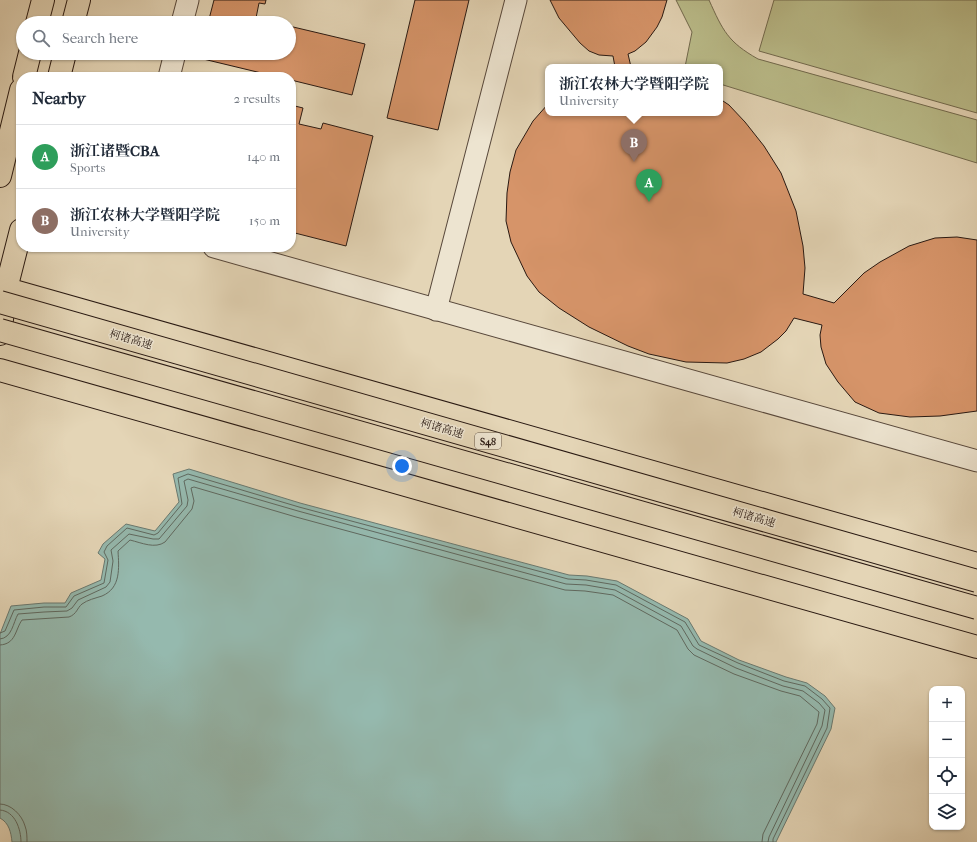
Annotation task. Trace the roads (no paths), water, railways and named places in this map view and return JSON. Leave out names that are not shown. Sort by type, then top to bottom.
[{"type":"main road","points":[[39,16],[43,0]]},
{"type":"main road","points":[[75,16],[78,0]]},
{"type":"main road","points":[[25,72],[28,60]]},
{"type":"main road","points":[[60,72],[63,60]]},
{"type":"main road","points":[[0,176],[16,110]]},
{"type":"main road","points":[[0,334],[2,292],[16,246]]},
{"type":"main road","points":[[2,292],[977,564]]},
{"type":"main road","name":"柯诸高速","points":[[2,292],[977,581]]},
{"type":"main road","name":"S48","points":[[0,330],[977,608]]},
{"type":"main road","points":[[0,370],[977,647]]},
{"type":"lane","points":[[184,16],[188,0]]},
{"type":"lane","points":[[436,310],[516,0]]},
{"type":"lane","points":[[170,72],[173,60]]},
{"type":"lane","points":[[232,252],[977,462]]},
{"type":"water","points":[[189,469],[300,503],[569,575],[587,576],[617,581],[688,619],[701,641],[739,660],[807,683],[825,696],[835,708],[831,729],[776,842],[12,842],[6,822],[0,818],[0,634],[11,606],[65,603],[71,593],[101,580],[105,559],[98,553],[103,544],[126,524],[155,531],[179,502],[173,474]]},
{"type":"place","name":"浙江农林大学暨阳学院","points":[[634,162]]},
{"type":"place","name":"浙江诸暨CBA","points":[[649,202]]}]
